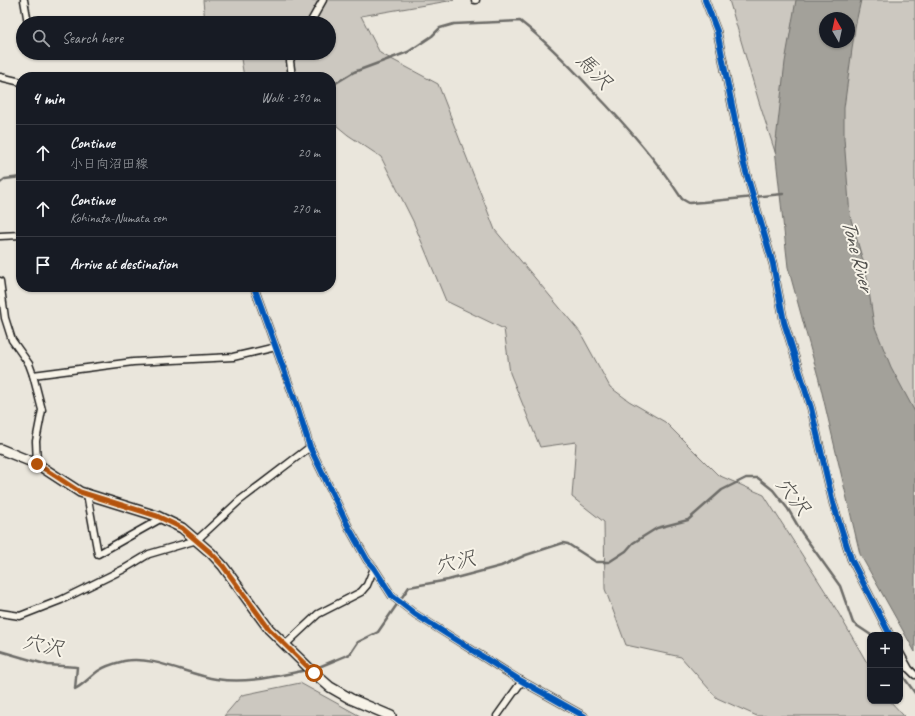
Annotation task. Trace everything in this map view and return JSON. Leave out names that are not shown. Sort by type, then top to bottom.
[{"type":"main road","points":[[0,452],[37,464],[68,485],[87,494],[162,518],[182,528],[197,540],[223,566],[269,629],[314,673],[330,687],[351,699],[391,716]]},
{"type":"street","points":[[24,0],[27,16]]},
{"type":"street","points":[[314,16],[323,0]]},
{"type":"street","points":[[705,0],[717,32],[744,165],[773,264],[784,322],[812,408],[833,503],[850,559],[888,632]]},
{"type":"street","points":[[290,60],[291,72]]},
{"type":"street","points":[[0,77],[16,81]]},
{"type":"street","points":[[0,236],[16,235]]},
{"type":"street","points":[[0,281],[5,318],[12,340],[28,364],[33,375],[42,410],[36,441],[37,464]]},
{"type":"street","points":[[256,292],[298,409],[310,447],[349,528],[367,560],[392,596],[415,614],[522,681],[584,716]]},
{"type":"street","points":[[33,375],[133,362],[233,357],[276,347]]},
{"type":"street","points":[[0,613],[20,616],[82,590],[124,569],[149,554],[197,540],[239,501],[310,447]]},
{"type":"street","points":[[87,494],[98,554],[162,518]]},
{"type":"street","points":[[285,645],[318,614],[361,592],[367,585],[374,568]]},
{"type":"street","points":[[903,659],[908,669],[915,675]]},
{"type":"street","points":[[497,716],[522,681]]},
{"type":"shaded area","points":[[203,0],[454,0],[361,16],[380,53],[438,84],[495,230],[580,332],[610,387],[629,401],[665,422],[718,475],[764,495],[832,602],[867,663],[867,704],[893,704],[904,716],[757,716],[717,698],[681,657],[626,645],[605,589],[604,522],[572,497],[576,442],[540,447],[510,373],[504,329],[446,301],[413,221],[381,157],[336,125],[336,72],[243,72],[241,60],[336,60],[336,16],[204,16]]},
{"type":"shaded area","points":[[729,0],[915,0],[915,553],[888,503],[759,102]]},
{"type":"shaded area","points":[[300,683],[360,716],[224,716],[242,695]]},
{"type":"water","name":"Tone River","points":[[796,0],[861,0],[855,27],[855,12],[819,12],[819,48],[852,48],[844,108],[844,138],[850,216],[866,271],[874,325],[891,367],[915,412],[915,652],[860,554],[819,380],[788,267],[775,149],[785,62]]},
{"type":"waterway","name":"馬沢","points":[[336,83],[354,72],[408,52],[432,36],[440,28],[454,24],[520,21],[558,54],[617,117],[651,156],[682,199],[689,203],[783,194]]},
{"type":"waterway","name":"馬沢","points":[[0,183],[5,179],[16,178]]},
{"type":"waterway","name":"穴沢","points":[[314,669],[350,654],[358,642],[378,632],[409,587],[448,580],[501,566],[526,555],[563,543],[568,544],[596,562],[609,562],[626,551],[633,543],[657,528],[688,520],[722,490],[746,478],[758,478],[773,490],[788,509],[802,533],[840,586],[853,623],[867,632]]},
{"type":"waterway","name":"穴沢","points":[[0,651],[48,665],[77,667],[75,689],[104,668],[124,661],[135,660],[158,663],[205,677],[239,681],[262,679],[307,670]]},
{"type":"waterway","name":"穴沢","points":[[903,676],[915,693]]},
{"type":"cycle path","points":[[705,0],[717,31],[744,165],[773,264],[784,322],[811,408],[833,503],[851,559],[888,632]]},
{"type":"cycle path","points":[[256,292],[298,409],[310,447],[349,528],[367,560],[392,596],[415,614],[518,679],[584,716]]},
{"type":"route","points":[[37,464],[80,492],[157,516],[182,528],[197,540],[223,566],[269,629],[314,673]]}]
